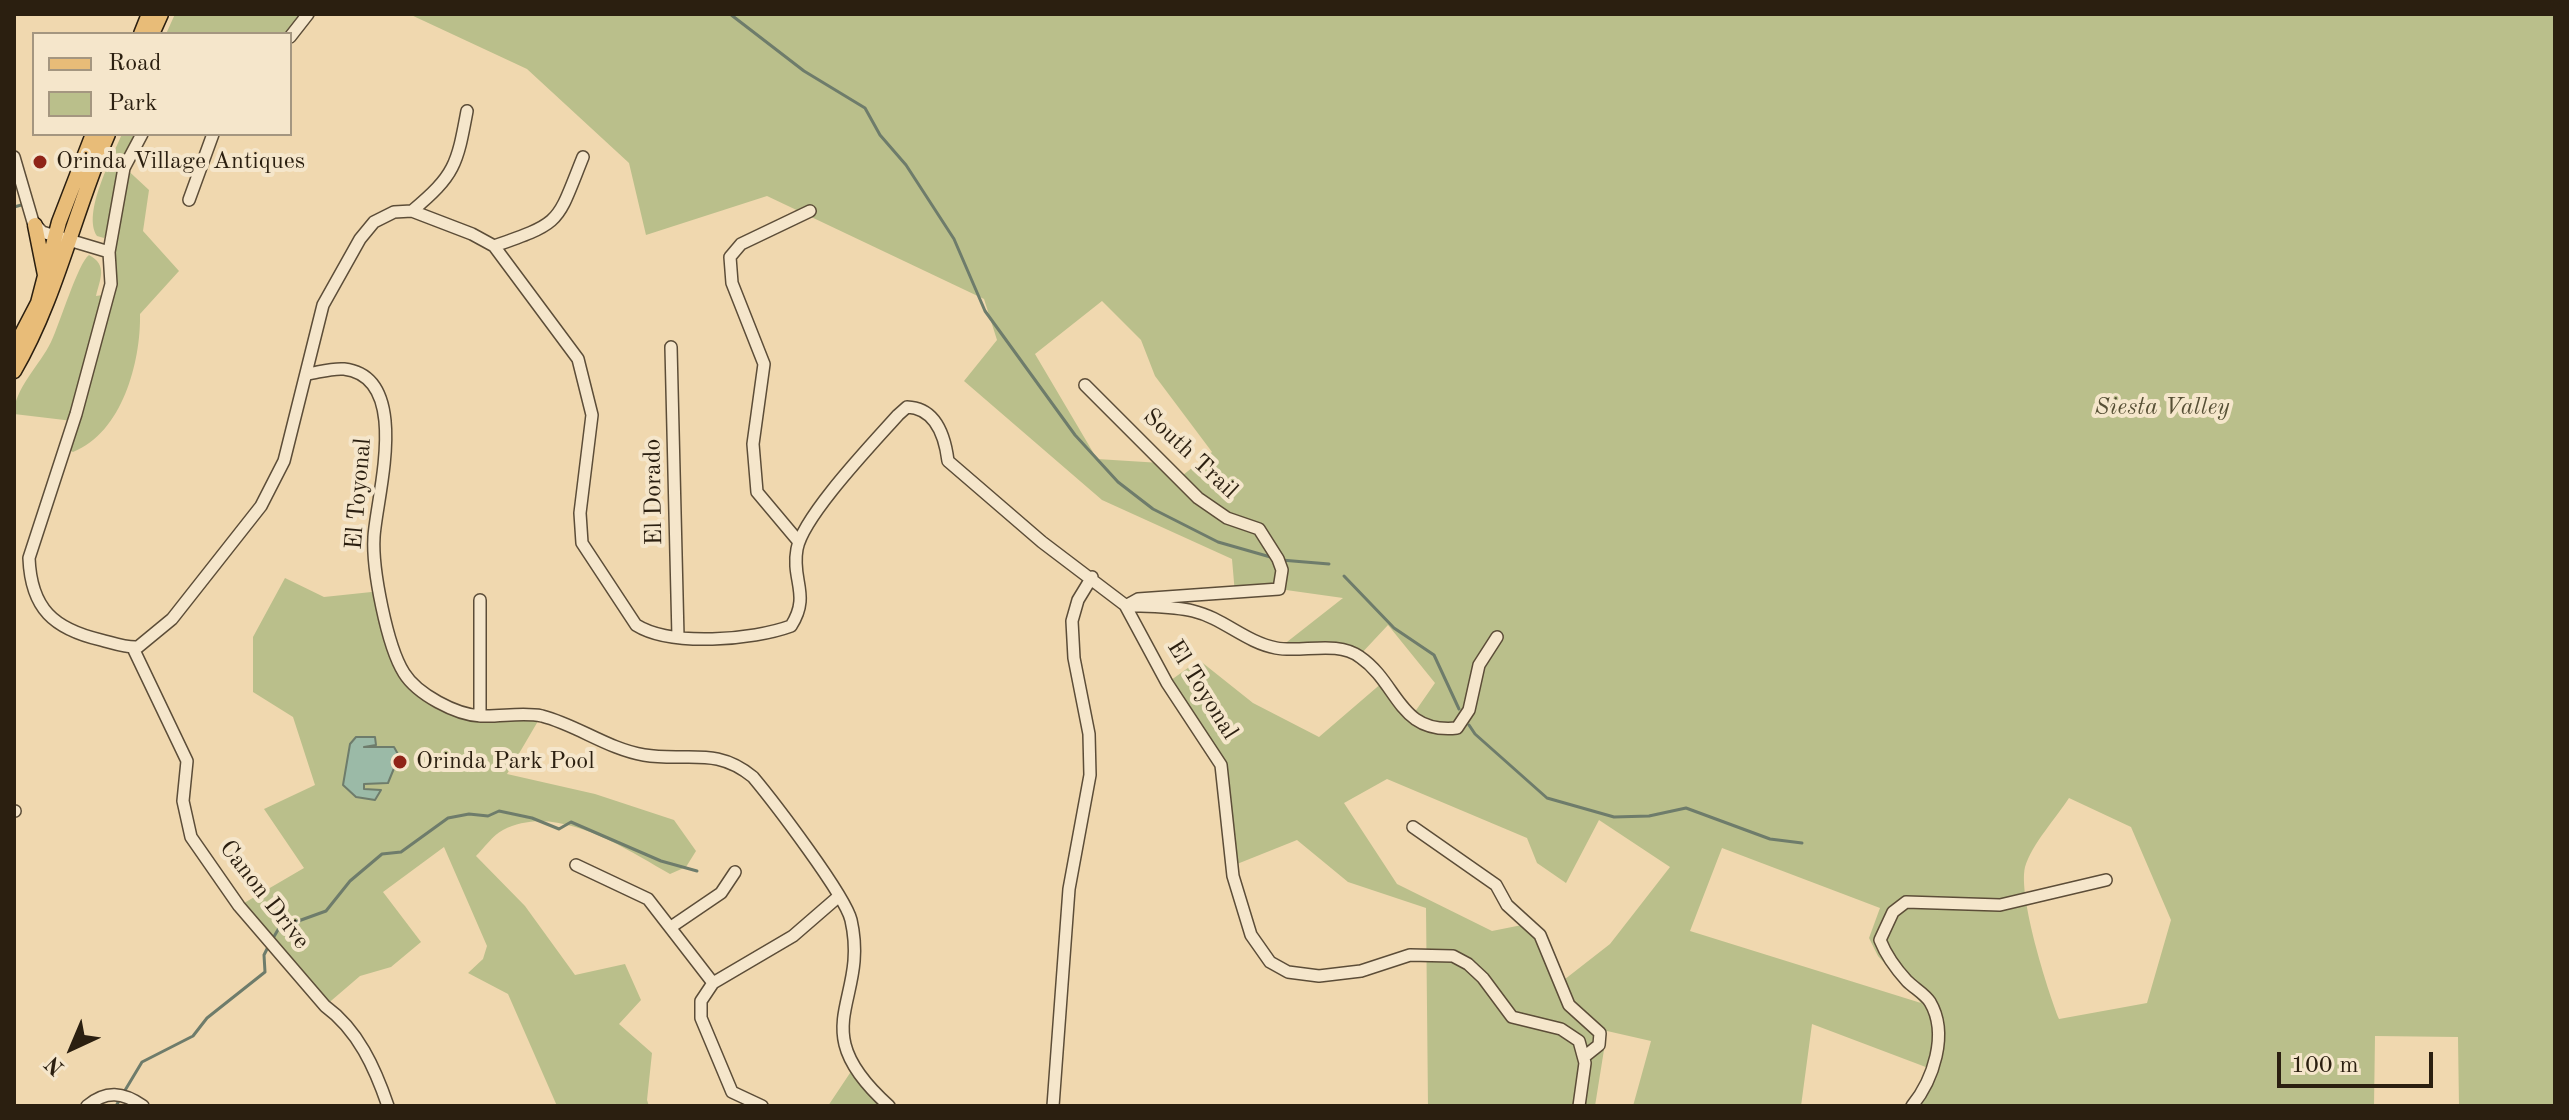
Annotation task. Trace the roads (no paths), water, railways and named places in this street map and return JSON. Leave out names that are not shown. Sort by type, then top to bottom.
[{"type":"main road","points":[[14,371],[53,292],[63,238],[92,136]]},
{"type":"main road","points":[[14,349],[30,321],[45,276],[107,136]]},
{"type":"main road","points":[[33,220],[45,276]]},
{"type":"street","points":[[292,34],[308,14]]},
{"type":"street","points":[[412,211],[437,190],[458,163],[467,111]]},
{"type":"street","points":[[141,136],[124,168],[109,252],[111,284],[76,414],[29,558],[30,576],[44,611],[59,626],[73,634],[133,648],[172,619],[261,506],[284,461],[323,305],[360,239],[383,215],[412,211],[454,226],[494,246],[578,359],[592,415],[580,513],[582,543],[606,575],[630,619],[644,630],[678,637],[748,637],[791,626],[802,602],[796,561],[799,542],[757,492],[753,444],[764,364],[732,283],[730,257],[750,239],[810,211]]},
{"type":"street","points":[[189,200],[212,136]]},
{"type":"street","points":[[14,157],[33,220],[42,232],[109,252]]},
{"type":"street","points":[[494,246],[553,223],[562,210],[583,157]]},
{"type":"street","name":"El Dorado","points":[[671,347],[678,637]]},
{"type":"street","name":"El Toyonal","points":[[308,374],[348,370],[372,386],[382,406],[387,456],[375,530],[375,559],[393,646],[405,674],[417,686],[466,714],[541,716],[629,752],[732,761],[753,777],[777,807],[850,916],[854,936],[851,978],[841,1028],[845,1048],[862,1078],[889,1106]]},
{"type":"street","name":"South Trail","points":[[1085,385],[1198,498],[1227,518],[1259,529],[1282,570],[1279,589],[1138,599],[1125,605]]},
{"type":"street","name":"El Toyonal","points":[[799,542],[841,479],[865,451],[907,407],[917,407],[936,422],[945,440],[948,461],[1042,542],[1125,605],[1167,683],[1221,765],[1233,876],[1251,935],[1270,962],[1288,972],[1319,976],[1361,971],[1410,955],[1439,953],[1453,956],[1468,964],[1483,978],[1512,1017],[1570,1034],[1579,1041],[1584,1057]]},
{"type":"street","points":[[1053,1106],[1069,889],[1090,775],[1089,734],[1074,658],[1072,621],[1078,600],[1092,577]]},
{"type":"street","points":[[480,600],[480,716]]},
{"type":"street","points":[[1125,605],[1193,611],[1230,627],[1252,642],[1278,649],[1332,649],[1359,656],[1412,717],[1434,730],[1457,728],[1469,710],[1479,665],[1497,637]]},
{"type":"street","name":"Canon Drive","points":[[133,648],[187,761],[183,801],[191,837],[239,906],[325,1006],[340,1017],[373,1065],[388,1106]]},
{"type":"street","points":[[1413,827],[1496,885],[1507,905],[1540,935],[1549,951],[1562,995],[1600,1033],[1599,1045],[1584,1057],[1579,1106]]},
{"type":"street","points":[[576,865],[648,899],[713,983]]},
{"type":"street","points":[[671,927],[721,893],[735,872]]},
{"type":"street","points":[[1912,1106],[1922,1094],[1939,1050],[1937,1026],[1930,1002],[1905,979],[1880,940],[1893,912],[1906,902],[2000,905],[2106,880]]},
{"type":"street","points":[[762,1106],[732,1092],[701,1018],[701,1001],[713,983],[793,936],[838,897]]},
{"type":"street","points":[[87,1106],[98,1097],[110,1094],[124,1094],[143,1106]]},
{"type":"waterway","points":[[730,14],[804,71],[865,108],[880,135],[906,165],[954,239],[985,311],[1075,435],[1118,482],[1153,509],[1218,542],[1274,558]]},
{"type":"waterway","points":[[14,207],[25,204]]},
{"type":"waterway","points":[[1281,560],[1329,564]]},
{"type":"waterway","points":[[1344,576],[1394,628],[1434,655],[1459,709]]},
{"type":"waterway","points":[[1469,725],[1475,734],[1547,798],[1614,817],[1649,816],[1686,808],[1770,839],[1802,843]]},
{"type":"waterway","points":[[272,940],[279,928],[326,911],[350,881],[382,854],[401,852],[448,818],[469,814],[488,816],[499,811],[532,818],[559,829],[571,822],[661,861],[697,871]]},
{"type":"waterway","points":[[124,1092],[142,1062],[193,1036],[207,1018],[265,972],[264,955],[268,947]]},
{"type":"waterway","points":[[116,1106],[120,1099]]},
{"type":"place","name":"Orinda Village Antiques","points":[[40,162]]},
{"type":"place","name":"Orinda Park Pool","points":[[400,762]]},
{"type":"park label","name":"Siesta Valley","points":[[2162,408]]}]
